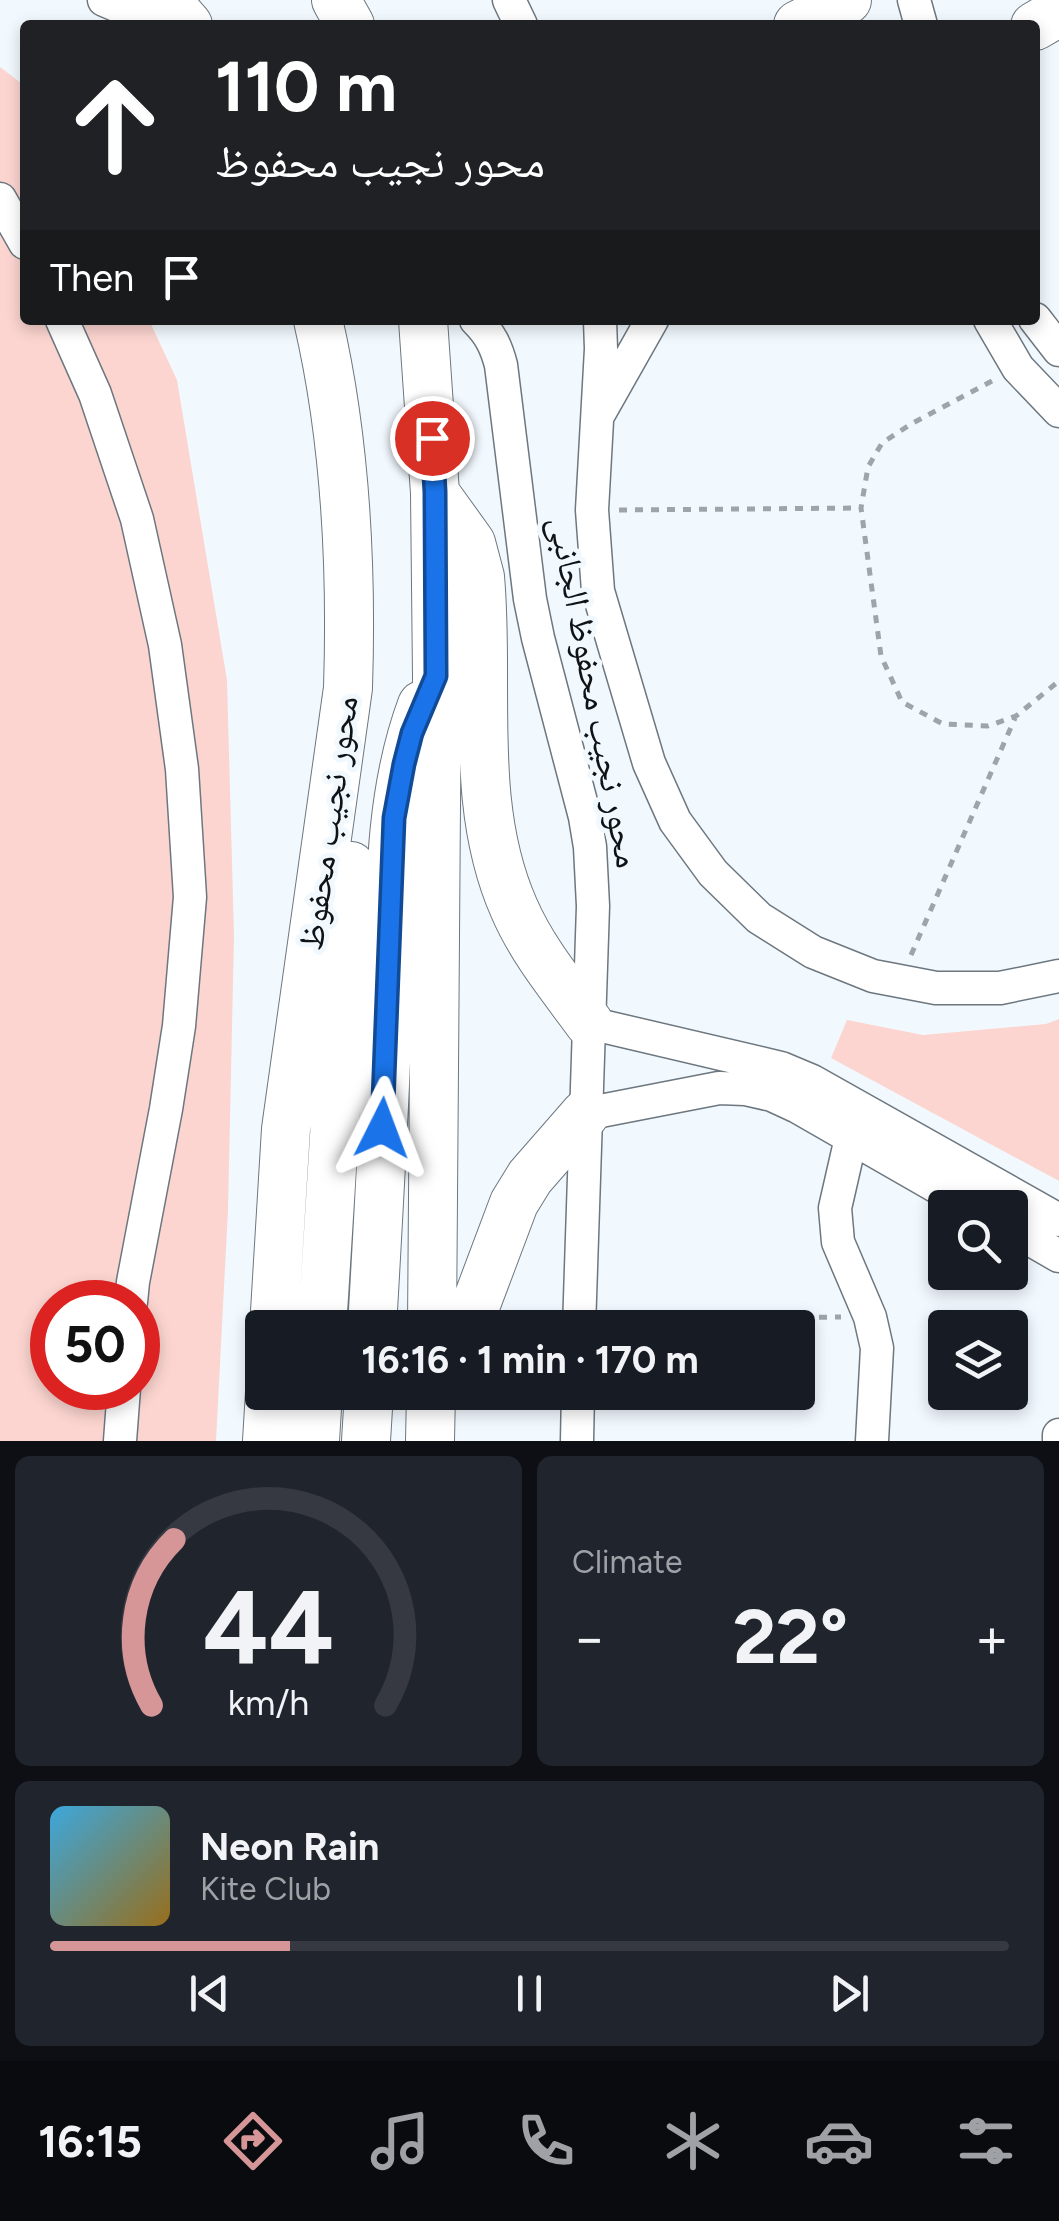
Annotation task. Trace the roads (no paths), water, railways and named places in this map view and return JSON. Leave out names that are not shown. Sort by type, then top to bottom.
[{"type":"main road","points":[[166,0],[184,20]]},
{"type":"main road","name":"محور نجيب محفوظ","points":[[275,1310],[286,1129],[348,688],[350,619],[344,480],[319,325]]},
{"type":"main road","points":[[423,325],[435,492],[432,1310]]},
{"type":"main road","points":[[435,492],[471,544],[480,577],[486,805],[496,859],[528,936],[589,1023]]},
{"type":"main road","points":[[373,1310],[394,818],[412,733],[436,676]]},
{"type":"main road","points":[[323,1310],[358,758],[348,688]]},
{"type":"main road","points":[[474,1310],[514,1203],[530,1178],[585,1114]]},
{"type":"main road","points":[[266,1441],[269,1410]]},
{"type":"main road","points":[[315,1441],[317,1410]]},
{"type":"main road","points":[[366,1441],[367,1410]]},
{"type":"main road","points":[[430,1441],[431,1410]]},
{"type":"street","points":[[104,0],[152,20]]},
{"type":"street","points":[[0,198],[20,234]]},
{"type":"street","points":[[64,325],[95,394],[137,519],[165,645],[182,769],[190,897],[179,1026],[134,1280]]},
{"type":"street","name":"محور نجيب محفوظ الجانبى","points":[[481,325],[488,332],[501,365],[530,598],[590,846],[593,906],[580,1310]]},
{"type":"street","points":[[600,325],[592,510],[598,591],[649,763],[675,821],[713,874],[759,918],[813,952],[873,976],[936,988],[1000,988],[1059,976]]},
{"type":"street","points":[[598,416],[649,325]]},
{"type":"street","points":[[993,325],[1018,368],[1059,411]]},
{"type":"street","points":[[1040,325],[1059,350]]},
{"type":"street","points":[[589,1023],[781,1068],[812,1081],[1059,1220]]},
{"type":"street","points":[[585,1114],[719,1088],[744,1089],[798,1106],[943,1190]]},
{"type":"street","points":[[852,1138],[835,1208],[838,1242],[870,1317],[877,1348],[872,1441]]},
{"type":"street","points":[[1028,1238],[1059,1256]]},
{"type":"street","points":[[120,1441],[122,1410]]},
{"type":"street","points":[[576,1441],[577,1410]]}]
